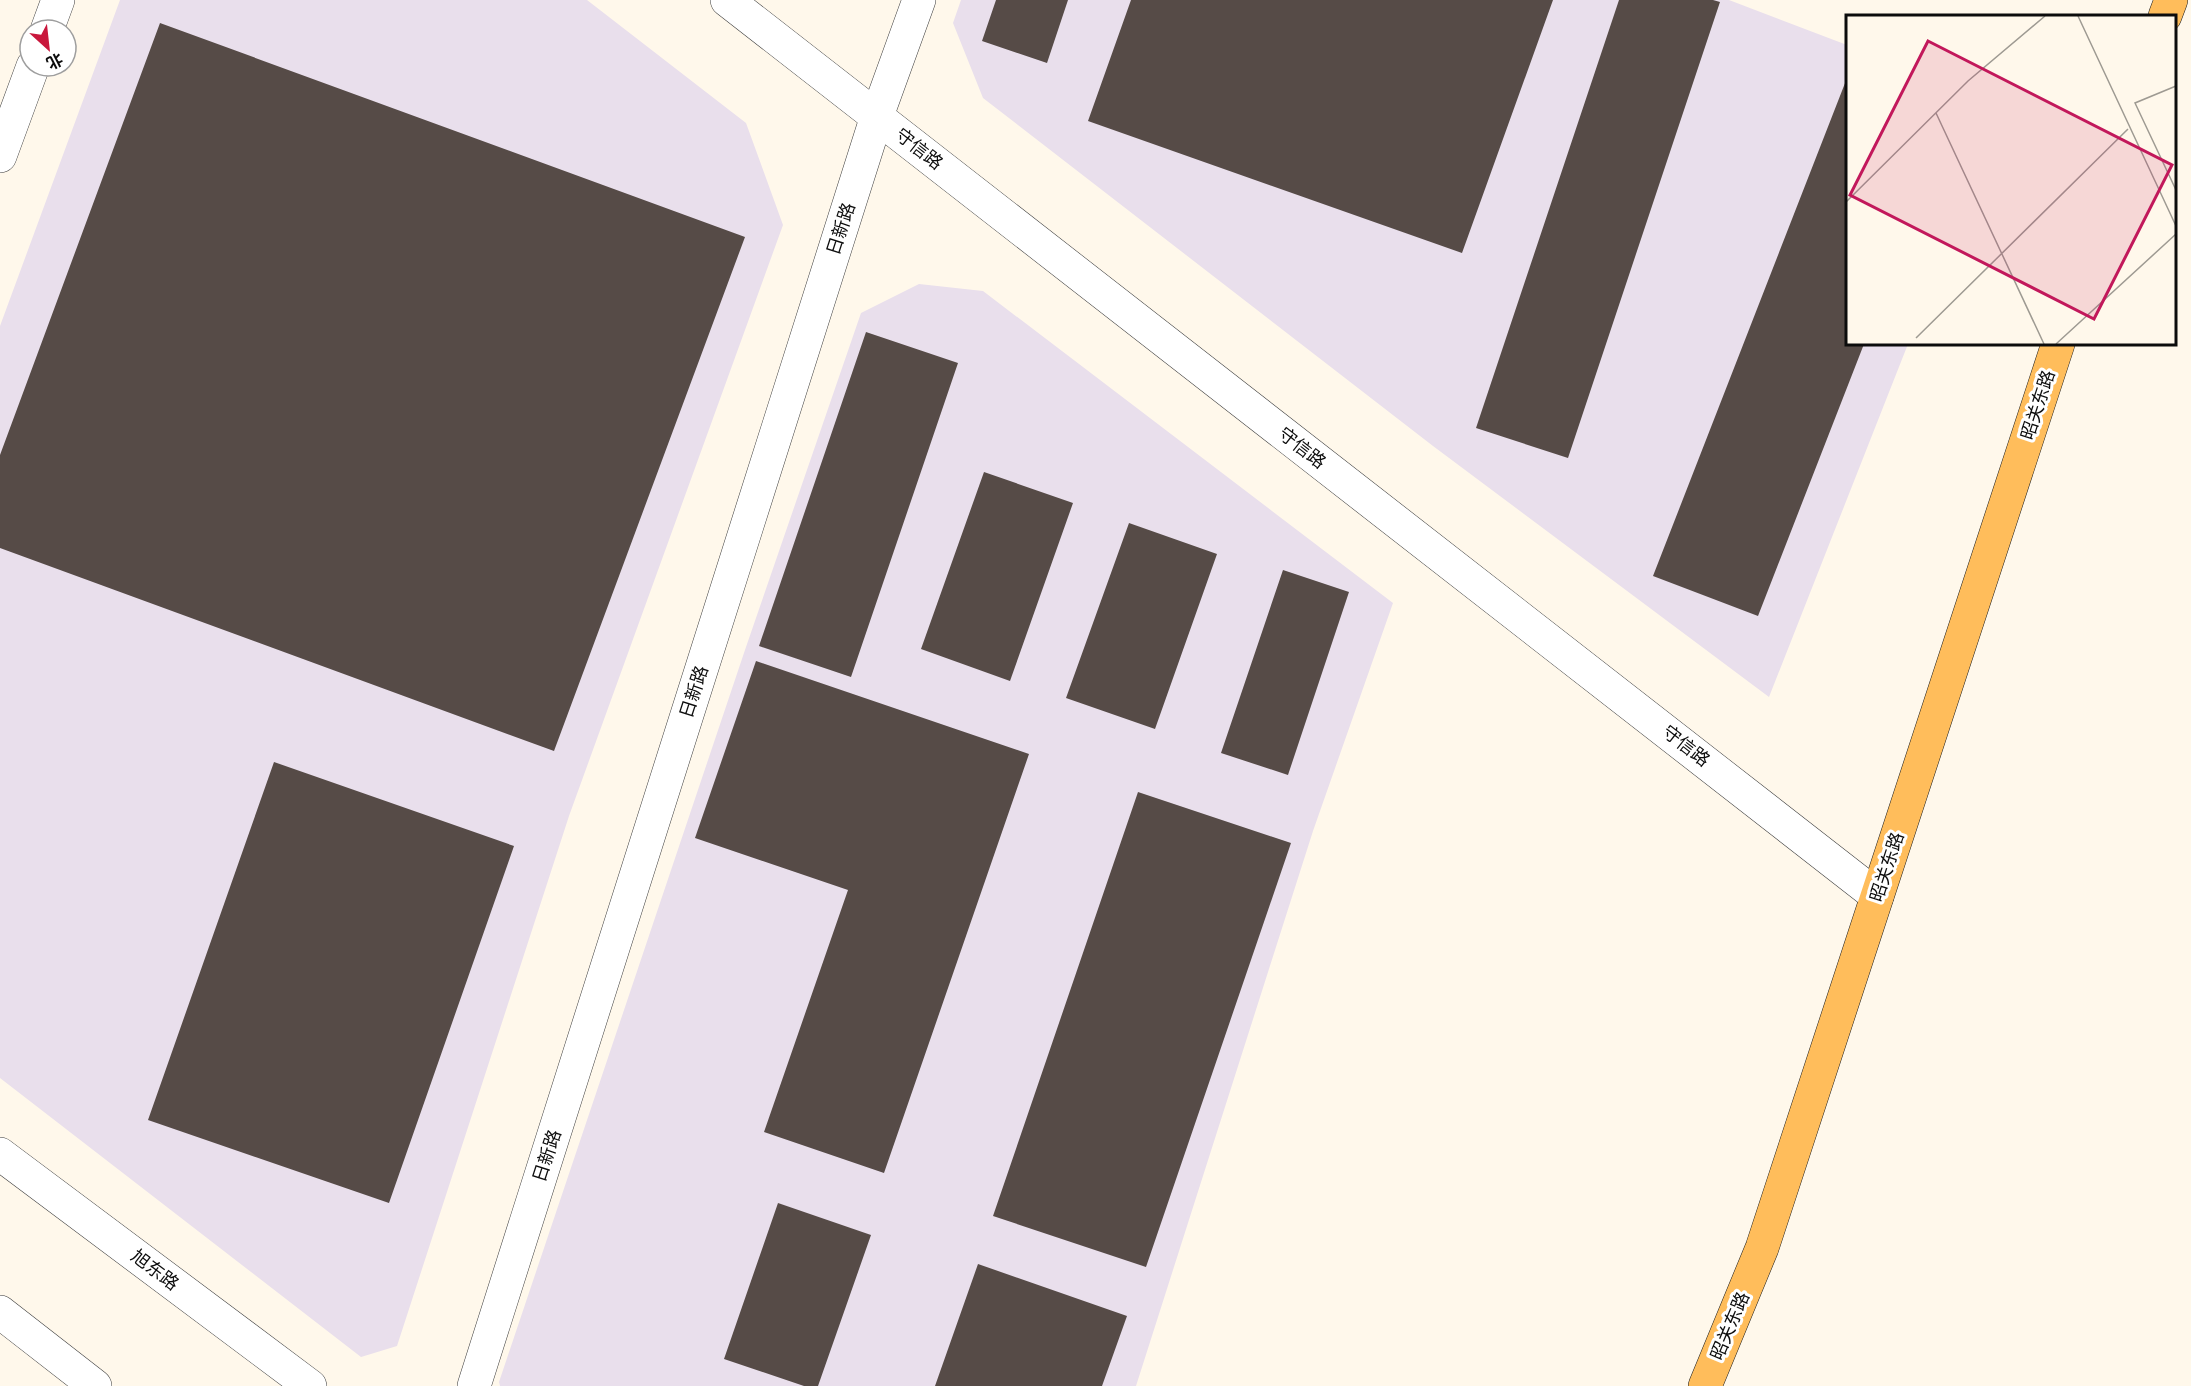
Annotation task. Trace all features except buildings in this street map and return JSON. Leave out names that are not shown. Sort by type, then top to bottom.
[{"type":"main road","points":[[2165,15],[2171,0]]},
{"type":"main road","name":"昭关东路","points":[[1705,1386],[1762,1248],[2058,345]]},
{"type":"street","points":[[51,18],[58,0]]},
{"type":"street","name":"守信路","points":[[727,0],[1877,896]]},
{"type":"street","name":"日新路","points":[[474,1386],[877,116],[919,0]]},
{"type":"street","points":[[0,156],[29,78]]},
{"type":"street","name":"旭东路","points":[[0,1154],[310,1386]]},
{"type":"street","points":[[0,1312],[95,1386]]},
{"type":"shaded area","points":[[120,0],[587,0],[746,123],[783,225],[569,816],[397,1346],[361,1357],[0,1078],[0,326]]},
{"type":"shaded area","points":[[961,0],[1729,0],[1846,45],[1846,345],[1908,345],[1769,697],[1433,446],[983,98],[953,23]]},
{"type":"shaded area","points":[[919,284],[983,291],[1393,603],[1313,831],[1136,1386],[500,1386],[499,1382],[746,647],[861,313]]}]
